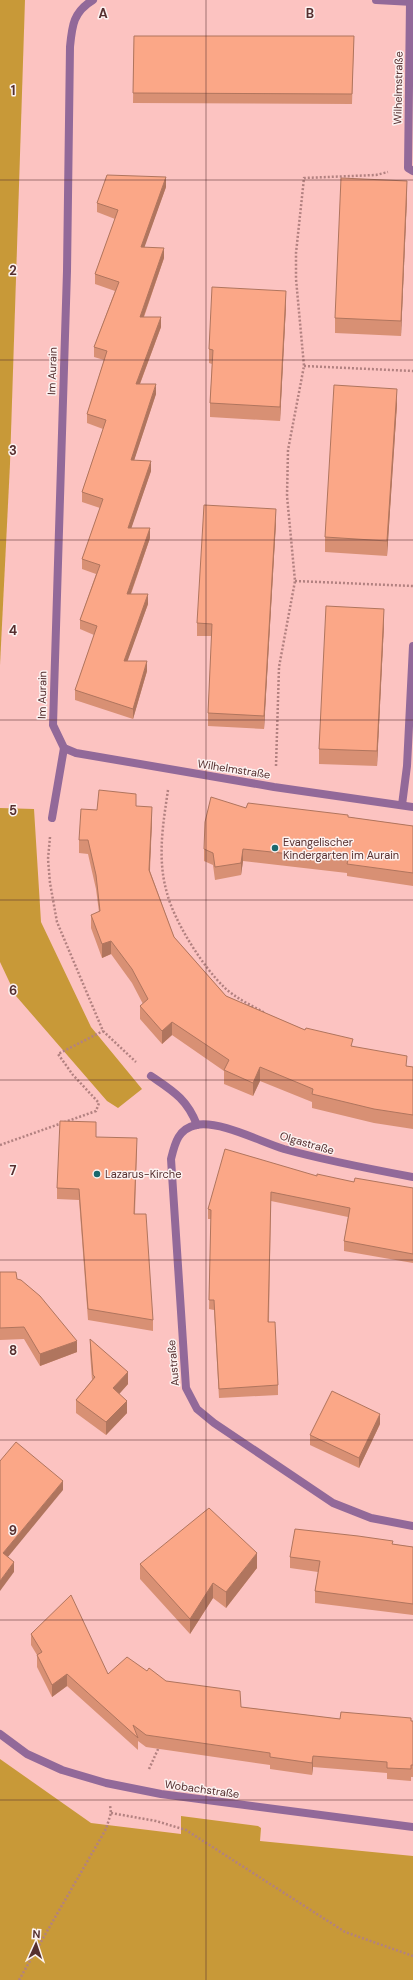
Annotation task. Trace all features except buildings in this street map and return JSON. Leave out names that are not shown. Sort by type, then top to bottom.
[{"type":"street","name":"Im Aurain","points":[[64,748],[53,725],[52,707],[66,279],[70,47],[72,24],[82,6],[93,0]]},
{"type":"street","points":[[376,0],[411,2]]},
{"type":"street","name":"Wilhelmstraße","points":[[410,170],[411,2]]},
{"type":"street","points":[[402,805],[407,766],[413,646]]},
{"type":"street","name":"Wilhelmstraße","points":[[64,748],[110,760],[413,807]]},
{"type":"street","points":[[52,818],[64,748]]},
{"type":"street","points":[[151,1076],[179,1095],[191,1109],[197,1125]]},
{"type":"street","name":"Olgastraße","points":[[197,1125],[213,1125],[282,1148],[335,1162],[413,1177]]},
{"type":"street","name":"Austraße","points":[[197,1125],[185,1129],[176,1139],[171,1159],[186,1388],[197,1409],[214,1423],[332,1503],[371,1518],[413,1526]]},
{"type":"street","name":"Wobachstraße","points":[[0,1734],[27,1754],[62,1770],[106,1783],[161,1794],[413,1827]]},
{"type":"path","points":[[274,786],[277,762],[279,667],[295,581],[287,496],[288,450],[304,366],[296,279],[296,253],[304,178],[376,175],[410,170]]},
{"type":"path","points":[[304,366],[413,371]]},
{"type":"path","points":[[295,581],[413,586]]},
{"type":"path","points":[[171,770],[162,833],[162,865],[167,894],[180,924],[200,957],[224,987],[242,1001],[270,1016]]},
{"type":"path","points":[[52,818],[48,859],[50,883],[58,922],[103,1031],[151,1076]]},
{"type":"path","points":[[0,1145],[96,1111],[99,1103],[73,1075],[58,1054],[103,1031]]},
{"type":"path","points":[[149,1769],[162,1740]]},
{"type":"path","points":[[19,1980],[106,1829],[111,1813],[156,1821],[186,1830],[344,1932],[413,1956]]},
{"type":"shaded area","points":[[0,0],[25,0],[10,464],[0,665]]},
{"type":"shaded area","points":[[0,808],[34,809],[41,922],[91,1027],[142,1089],[118,1108],[107,1101],[16,996],[0,962]]},
{"type":"shaded area","points":[[0,1759],[91,1823],[181,1834],[181,1816],[258,1826],[261,1828],[260,1841],[413,1856],[413,1980],[0,1980]]},
{"type":"place","name":"Evangelischer Kindergarten im Aurain","points":[[275,848]]},
{"type":"place","name":"Lazarus-Kirche","points":[[97,1174]]}]
